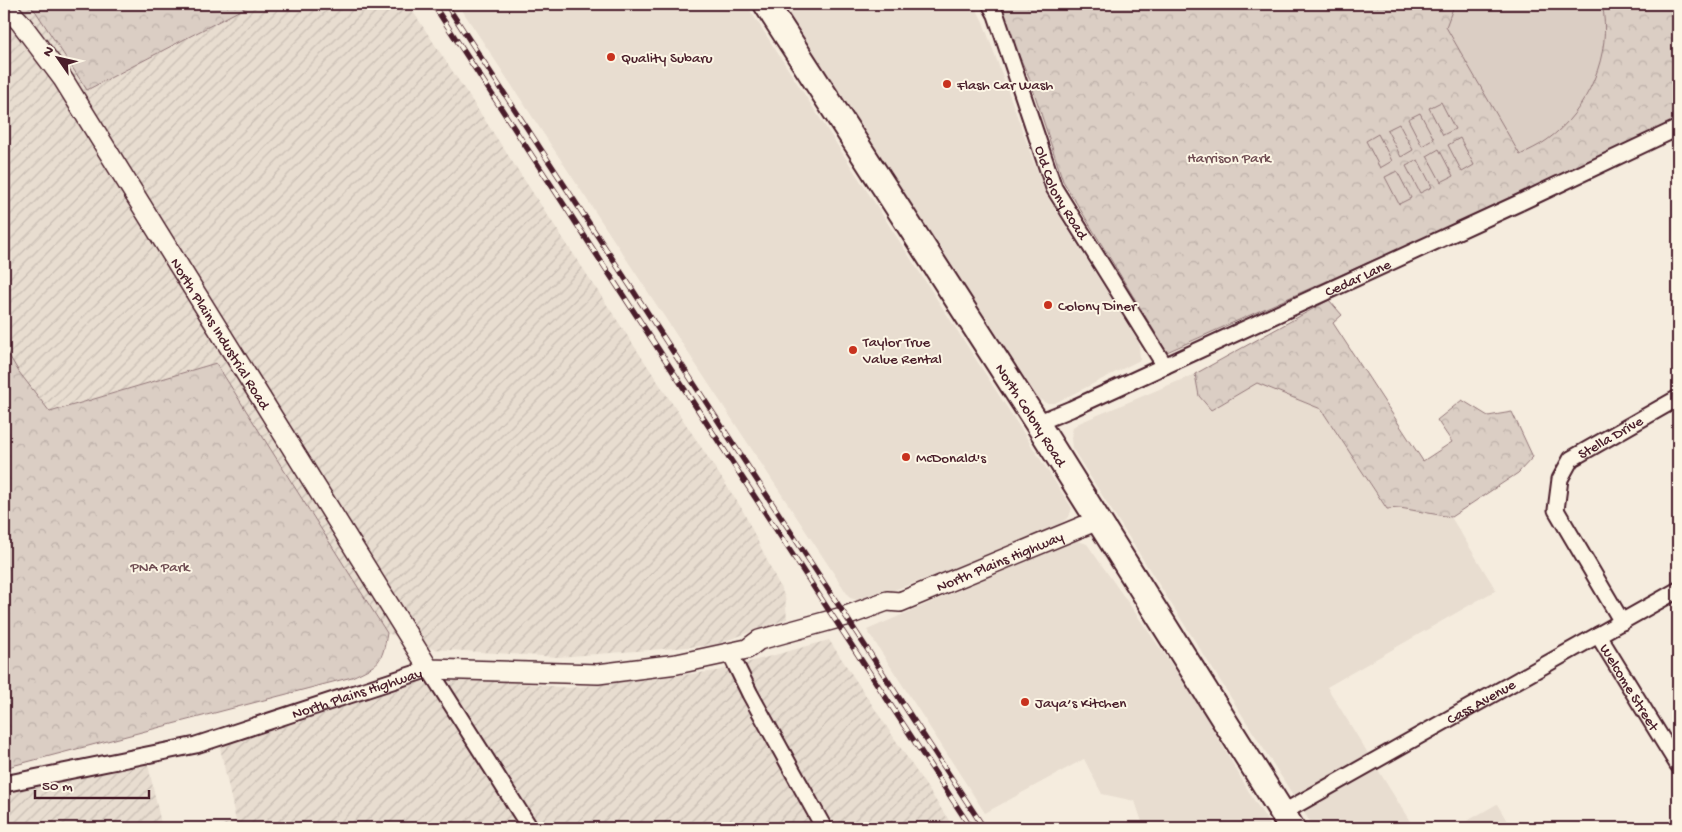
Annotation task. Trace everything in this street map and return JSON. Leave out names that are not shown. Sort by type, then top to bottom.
[{"type":"main road","name":"North Colony Road","points":[[766,4],[1037,423],[1286,820]]},
{"type":"street","name":"Old Colony Road","points":[[990,4],[996,15],[1054,188],[1165,366]]},
{"type":"street","name":"North Plains Industrial Road","points":[[4,5],[20,22],[63,79],[429,668]]},
{"type":"street","name":"Cedar Lane","points":[[1037,423],[1066,412],[1678,128]]},
{"type":"street","name":"Stella Drive","points":[[1622,622],[1556,510],[1560,479],[1571,459],[1678,398]]},
{"type":"street","name":"North Plains Highway","points":[[4,784],[196,745],[429,668],[598,674],[677,664],[738,651],[759,640],[855,613],[886,601],[900,602],[1098,520]]},
{"type":"street","name":"Cass Avenue","points":[[1286,820],[1598,635],[1678,590]]},
{"type":"street","name":"Welcome Street","points":[[1598,635],[1678,765]]},
{"type":"street","points":[[738,651],[750,694],[824,828]]},
{"type":"street","points":[[429,668],[530,828]]},
{"type":"shaded area","points":[[4,4],[28,4],[36,12],[87,90],[252,4],[408,4],[742,509],[785,597],[787,619],[714,645],[558,657],[433,649],[387,633],[216,363],[50,412],[19,372],[4,375]]},
{"type":"shaded area","points":[[458,4],[746,4],[1072,508],[1069,517],[1038,540],[862,601],[850,598]]},
{"type":"shaded area","points":[[781,4],[974,4],[983,22],[1045,193],[1139,343],[1140,360],[1055,403],[1046,403],[1038,398]]},
{"type":"shaded area","points":[[1195,374],[1199,396],[1211,410],[1256,382],[1321,409],[1387,509],[1400,508],[1451,517],[1496,590],[1327,687],[1414,828],[1314,828],[1072,448],[1073,427],[1079,423]]},
{"type":"shaded area","points":[[1075,540],[1087,544],[1195,698],[1272,828],[1144,828],[1135,801],[1102,794],[1084,759],[985,813],[867,630]]},
{"type":"shaded area","points":[[829,640],[954,828],[212,828],[236,821],[219,743],[409,681],[452,676],[569,688],[717,671]]},
{"type":"shaded area","points":[[147,760],[162,828],[4,828],[4,786]]},
{"type":"shaded area","points":[[1497,804],[1511,828],[1455,828]]},
{"type":"green space","points":[[28,4],[252,4],[87,90],[36,12]]},
{"type":"green space","name":"Harrison Park","points":[[994,4],[1678,4],[1678,125],[1167,352],[1063,181],[1029,77]]},
{"type":"green space","points":[[1461,4],[1602,4],[1604,42],[1594,80],[1585,97],[1562,128],[1544,142],[1520,155],[1446,27],[1453,8]]},
{"type":"green space","points":[[1441,102],[1455,129],[1443,135],[1429,108]]},
{"type":"green space","points":[[1420,113],[1434,139],[1422,146],[1408,119]]},
{"type":"green space","points":[[1399,124],[1413,150],[1401,157],[1387,130]]},
{"type":"green space","points":[[1378,134],[1392,161],[1380,168],[1366,141]]},
{"type":"green space","points":[[1460,138],[1474,165],[1462,172],[1448,145]]},
{"type":"green space","points":[[1439,149],[1453,176],[1441,182],[1427,156]]},
{"type":"green space","points":[[1418,160],[1432,187],[1420,193],[1406,166]]},
{"type":"green space","points":[[1397,171],[1411,198],[1399,204],[1385,177]]},
{"type":"green space","points":[[1329,300],[1342,315],[1333,323],[1423,461],[1452,442],[1437,420],[1462,400],[1488,416],[1512,412],[1533,457],[1518,473],[1451,517],[1400,508],[1387,509],[1321,409],[1257,383],[1211,410],[1199,396],[1195,374]]},
{"type":"green space","name":"PNA Park","points":[[4,347],[19,372],[50,412],[216,363],[387,633],[383,651],[378,662],[352,677],[4,768]]},
{"type":"railway","points":[[433,4],[971,828]]},
{"type":"railway","points":[[446,4],[984,828]]},
{"type":"place","name":"Quality Subaru","points":[[611,57]]},
{"type":"place","name":"Flash Car Wash","points":[[947,84]]},
{"type":"place","name":"Colony Diner","points":[[1048,305]]},
{"type":"place","name":"Taylor True Value Rental","points":[[853,350]]},
{"type":"place","name":"McDonald's","points":[[906,457]]},
{"type":"place","name":"Jaya’s Kitchen","points":[[1025,702]]}]
